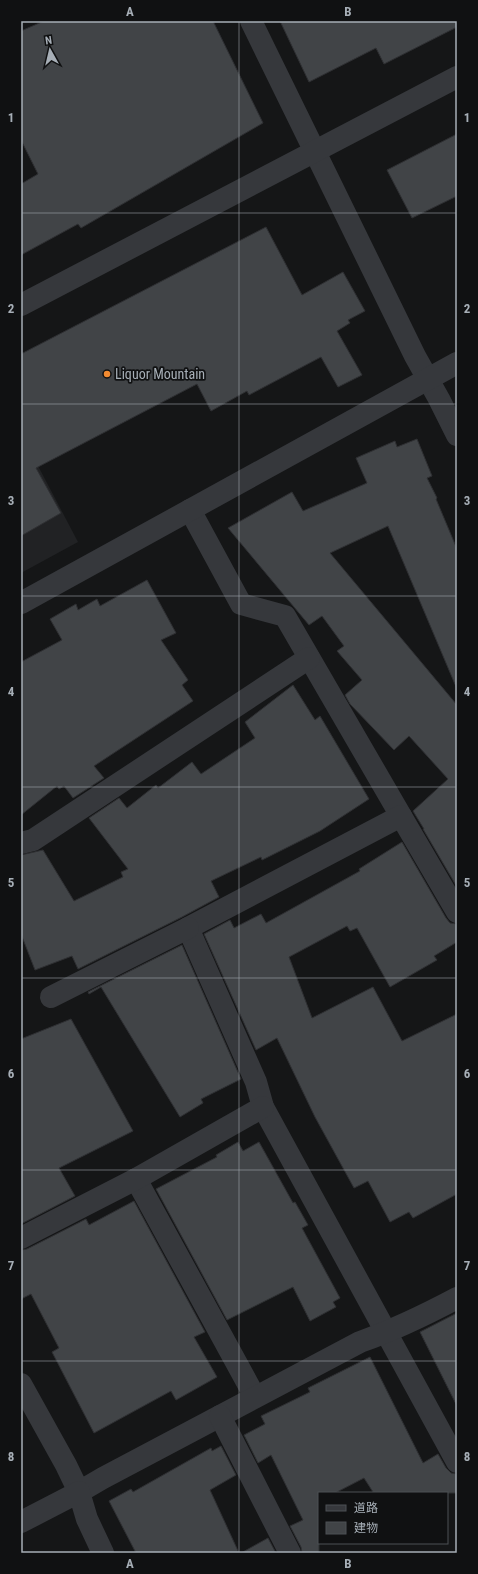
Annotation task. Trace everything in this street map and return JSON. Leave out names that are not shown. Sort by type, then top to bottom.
[{"type":"street","points":[[251,21],[415,356],[457,435]]},
{"type":"street","points":[[21,305],[457,77]]},
{"type":"street","points":[[21,603],[457,363]]},
{"type":"street","points":[[190,510],[242,604],[285,616],[308,658],[457,912]]},
{"type":"street","points":[[21,844],[33,840],[308,658]]},
{"type":"street","points":[[51,997],[188,928],[401,816]]},
{"type":"street","points":[[188,928],[256,1082],[263,1106],[457,1462]]},
{"type":"street","points":[[21,1238],[136,1179],[263,1106]]},
{"type":"street","points":[[136,1179],[255,1397]]},
{"type":"street","points":[[21,1522],[360,1342],[387,1333],[457,1298]]},
{"type":"street","points":[[21,1384],[66,1465],[79,1492],[86,1519],[102,1553]]},
{"type":"street","points":[[220,1416],[290,1553]]},
{"type":"shaded area","points":[[26,443],[78,542],[21,573],[21,445]]},
{"type":"building","points":[[44,21],[213,21],[263,123],[81,228],[78,224],[21,255],[21,184],[38,174],[21,140],[21,31]]},
{"type":"building","points":[[280,21],[457,21],[457,27],[384,64],[376,48],[309,82]]},
{"type":"building","points":[[457,134],[457,196],[412,218],[387,170]]},
{"type":"building","points":[[266,227],[302,295],[343,272],[365,311],[348,320],[350,323],[337,331],[362,375],[338,387],[321,357],[249,395],[247,391],[211,411],[197,384],[36,468],[61,513],[21,536],[21,354]]},
{"type":"building","points":[[417,439],[432,476],[427,478],[437,498],[436,499],[457,549],[457,689],[388,526],[330,553],[457,705],[457,887],[413,811],[448,779],[409,736],[394,750],[350,704],[345,695],[362,680],[337,651],[344,646],[322,616],[309,625],[228,528],[292,492],[303,511],[367,483],[356,458],[395,441],[397,447]]},
{"type":"building","points":[[147,580],[176,633],[161,640],[188,680],[182,685],[193,701],[94,766],[104,778],[73,798],[64,786],[59,789],[57,786],[21,815],[21,662],[62,640],[50,619],[76,604],[78,610],[97,599],[100,606]]},
{"type":"building","points":[[293,685],[315,720],[320,716],[369,799],[320,831],[262,860],[261,857],[211,881],[219,897],[182,917],[78,969],[72,956],[35,970],[21,934],[21,855],[43,850],[74,901],[123,877],[121,872],[128,869],[89,818],[119,798],[127,808],[156,785],[158,788],[192,762],[201,774],[255,738],[245,722]]},
{"type":"building","points":[[402,842],[446,918],[450,923],[457,924],[457,942],[434,956],[437,960],[390,987],[357,928],[350,931],[347,926],[289,957],[312,1018],[373,987],[402,1041],[457,1014],[457,1194],[413,1218],[409,1212],[390,1222],[368,1181],[354,1188],[315,1117],[277,1038],[256,1050],[204,934],[230,920],[234,928],[261,914],[266,923],[360,871],[359,869]]},
{"type":"building","points":[[182,945],[241,1079],[201,1099],[203,1103],[180,1117],[101,987],[89,994],[88,992]]},
{"type":"building","points":[[71,1019],[133,1131],[59,1168],[75,1196],[21,1224],[21,1039]]},
{"type":"building","points":[[238,1142],[243,1151],[259,1142],[293,1203],[295,1202],[308,1225],[302,1228],[340,1298],[333,1302],[336,1307],[310,1321],[293,1287],[227,1320],[156,1189],[217,1157],[216,1155]]},
{"type":"building","points":[[134,1201],[205,1332],[194,1337],[217,1377],[176,1400],[171,1391],[94,1433],[52,1352],[59,1348],[31,1294],[21,1299],[21,1250],[27,1249],[86,1219],[89,1225]]},
{"type":"building","points":[[457,1313],[457,1406],[420,1332]]},
{"type":"building","points":[[370,1357],[423,1463],[438,1454],[446,1468],[451,1473],[457,1474],[457,1493],[373,1492],[364,1478],[337,1492],[318,1492],[319,1553],[302,1553],[301,1547],[290,1526],[303,1520],[271,1455],[258,1463],[244,1435],[265,1424],[261,1416],[310,1392],[308,1388]]},
{"type":"building","points":[[221,1446],[236,1475],[210,1490],[239,1553],[136,1553],[109,1501],[131,1489],[133,1492],[211,1448],[212,1451]]},
{"type":"building","points":[[268,1538],[276,1553],[241,1553]]},
{"type":"place","name":"Liquor Mountain","points":[[107,374]]}]
